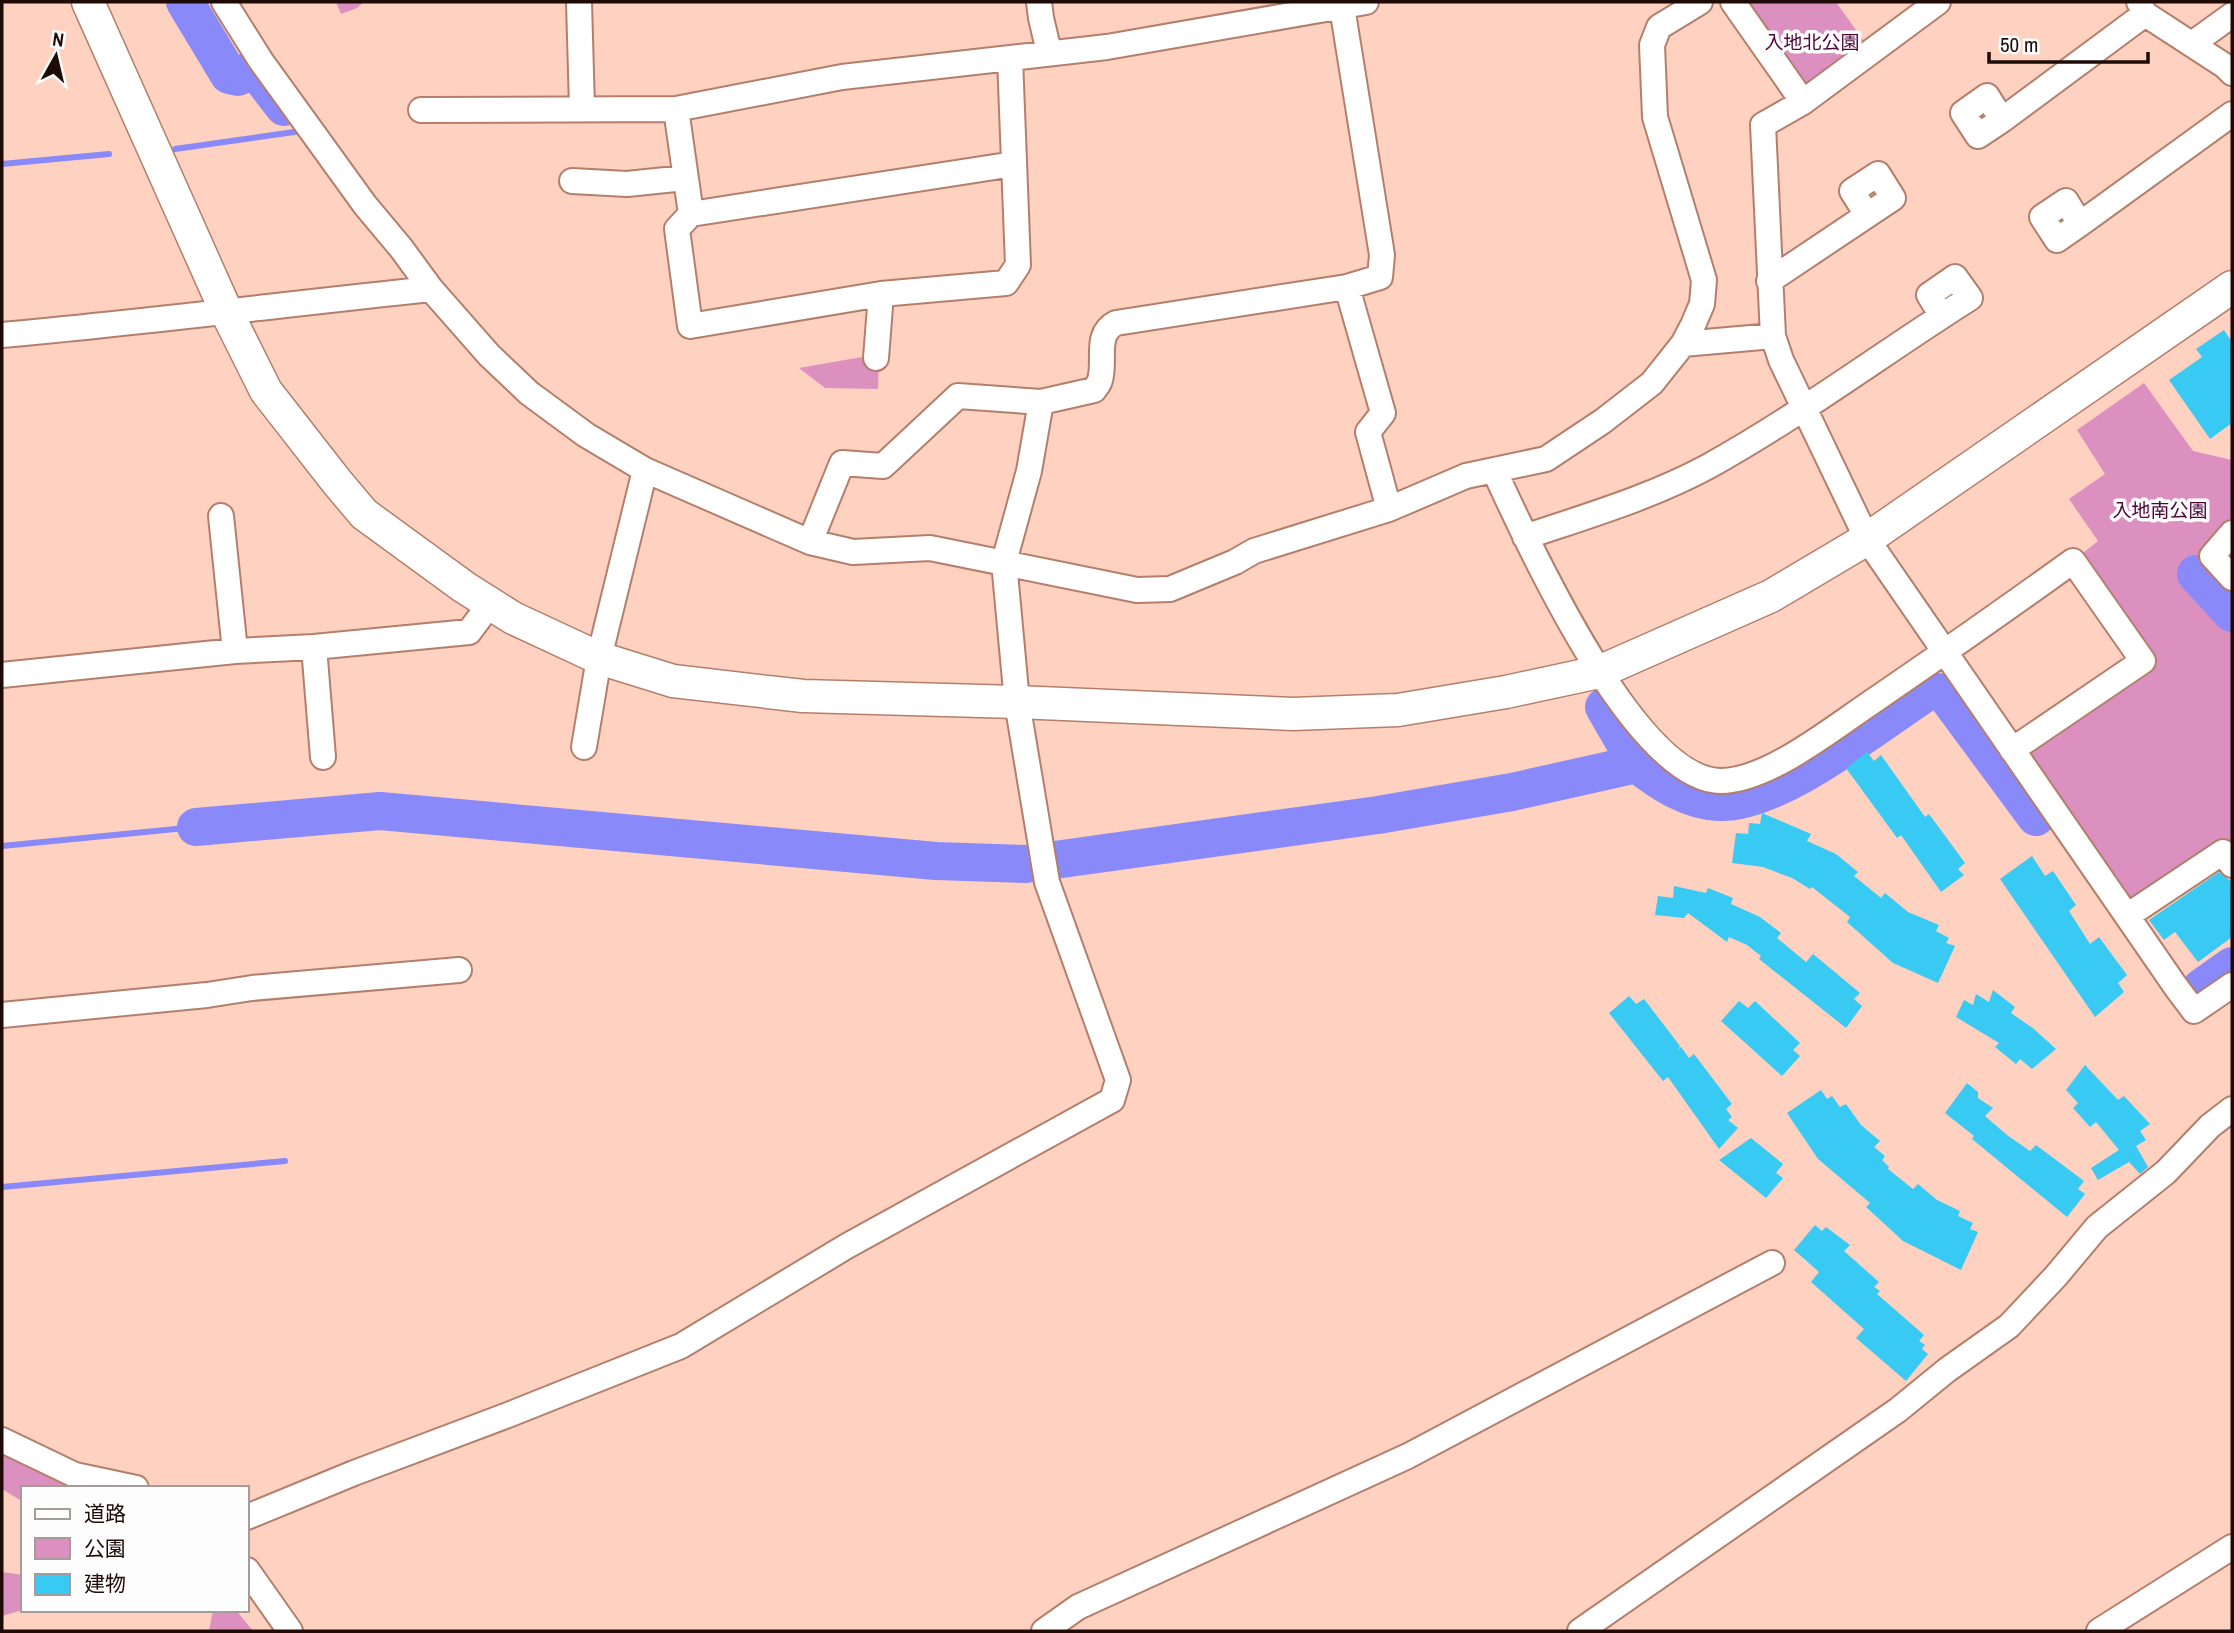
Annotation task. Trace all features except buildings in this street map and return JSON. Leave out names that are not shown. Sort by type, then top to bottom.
[{"type":"street","points":[[89,2],[226,311],[265,391],[364,514],[513,618],[599,658],[673,681],[803,696],[1293,714],[1398,710],[1506,692],[1599,672],[1771,596],[1867,539],[2232,287]]},
{"type":"street","points":[[224,2],[261,61],[365,205],[431,289],[489,355],[529,393],[586,435],[645,470],[810,542],[853,552],[930,548],[1137,590],[1170,589],[1235,562],[1254,551],[1390,509],[1466,476],[1546,459],[1603,421],[1652,383],[1683,344],[1702,304],[1704,280],[1655,117],[1653,45],[1659,27],[1700,2]]},
{"type":"street","points":[[579,2],[582,108]]},
{"type":"street","points":[[1039,2],[1049,52]]},
{"type":"street","points":[[421,110],[676,108],[842,77],[1107,47],[1366,2]]},
{"type":"street","points":[[1733,2],[1802,102]]},
{"type":"street","points":[[1938,2],[1802,102],[1763,125],[1773,336],[1781,360],[1867,539],[2194,1011],[2232,985]]},
{"type":"street","points":[[810,542],[842,463],[883,466],[958,396],[1041,402],[1094,390],[1100,380],[1104,333],[1109,326],[1116,323],[1347,287],[1380,277],[1382,255],[1342,7]]},
{"type":"street","points":[[2002,120],[2142,8],[2232,73]]},
{"type":"street","points":[[2192,44],[2232,15]]},
{"type":"street","points":[[1010,58],[1018,265],[1006,283],[881,294],[690,326],[677,229],[691,214],[1014,164]]},
{"type":"street","points":[[676,108],[691,214]]},
{"type":"street","points":[[2080,224],[2232,114]]},
{"type":"street","points":[[572,181],[627,184],[685,178]]},
{"type":"street","points":[[1769,281],[1867,215]]},
{"type":"street","points":[[1347,287],[1383,413],[1368,432],[1390,509]]},
{"type":"street","points":[[2,335],[431,289]]},
{"type":"street","points":[[876,358],[881,294]]},
{"type":"street","points":[[1525,537],[1622,504],[1708,467],[1942,316]]},
{"type":"street","points":[[1683,344],[1773,336]]},
{"type":"street","points":[[248,1517],[681,1346],[847,1246],[1112,1100],[1118,1080],[1047,882],[1017,702],[1004,562],[1029,471],[1041,402]]},
{"type":"street","points":[[584,747],[599,658],[645,470]]},
{"type":"street","points":[[1494,470],[1525,537],[1599,672],[1644,734],[1686,771],[1720,781],[1750,776],[1793,755],[1945,653],[2073,561],[2143,661],[2012,750]]},
{"type":"street","points":[[220,516],[235,651]]},
{"type":"street","points":[[2232,533],[2212,556],[2232,578]]},
{"type":"street","points":[[2,675],[235,651],[314,647],[469,632],[490,604]]},
{"type":"street","points":[[314,647],[323,757]]},
{"type":"street","points":[[2127,916],[2222,852],[2232,865]]},
{"type":"street","points":[[2,1016],[252,988],[460,970]]},
{"type":"street","points":[[1580,1631],[1898,1410],[1947,1370],[2009,1326],[2056,1276],[2096,1227],[2166,1172],[2210,1126],[2232,1110]]},
{"type":"street","points":[[1044,1631],[1078,1607],[1408,1456],[1772,1263]]},
{"type":"street","points":[[2,1440],[75,1475],[127,1486]]},
{"type":"street","points":[[2099,1631],[2232,1546]]},
{"type":"street","points":[[248,1571],[290,1631]]},
{"type":"green space","points":[[336,2],[364,2],[341,14]]},
{"type":"green space","name":"入地北公園","points":[[1733,2],[1836,2],[1871,51],[1803,102]]},
{"type":"green space","points":[[879,354],[878,389],[825,388],[799,368]]},
{"type":"green space","name":"入地南公園","points":[[2144,383],[2193,451],[2232,460],[2232,533],[2212,556],[2187,573],[2232,626],[2232,865],[2223,852],[2127,916],[2012,750],[2143,661],[2073,561],[2098,541],[2069,499],[2105,474],[2077,430]]},
{"type":"green space","points":[[2,1453],[69,1481],[70,1486],[21,1486],[21,1501],[2,1489]]},
{"type":"green space","points":[[2,1572],[21,1575],[21,1611],[2,1616]]},
{"type":"green space","points":[[213,1612],[238,1612],[253,1631],[209,1631]]},
{"type":"waterway","points":[[185,2],[229,75],[238,77],[254,68],[284,107]]},
{"type":"waterway","points":[[175,149],[301,131]]},
{"type":"waterway","points":[[2,164],[109,154]]},
{"type":"waterway","points":[[2196,574],[2232,613]]},
{"type":"waterway","points":[[196,827],[380,811],[936,861],[1026,864],[1378,815],[1512,792],[1637,764],[1665,784],[1696,798],[1719,802],[1743,799],[1799,776],[1930,690],[1945,694],[2036,817]]},
{"type":"waterway","points":[[1604,707],[1637,764]]},
{"type":"waterway","points":[[2,846],[196,827]]},
{"type":"waterway","points":[[2201,988],[2232,966]]},
{"type":"waterway","points":[[2,1187],[285,1161]]}]
